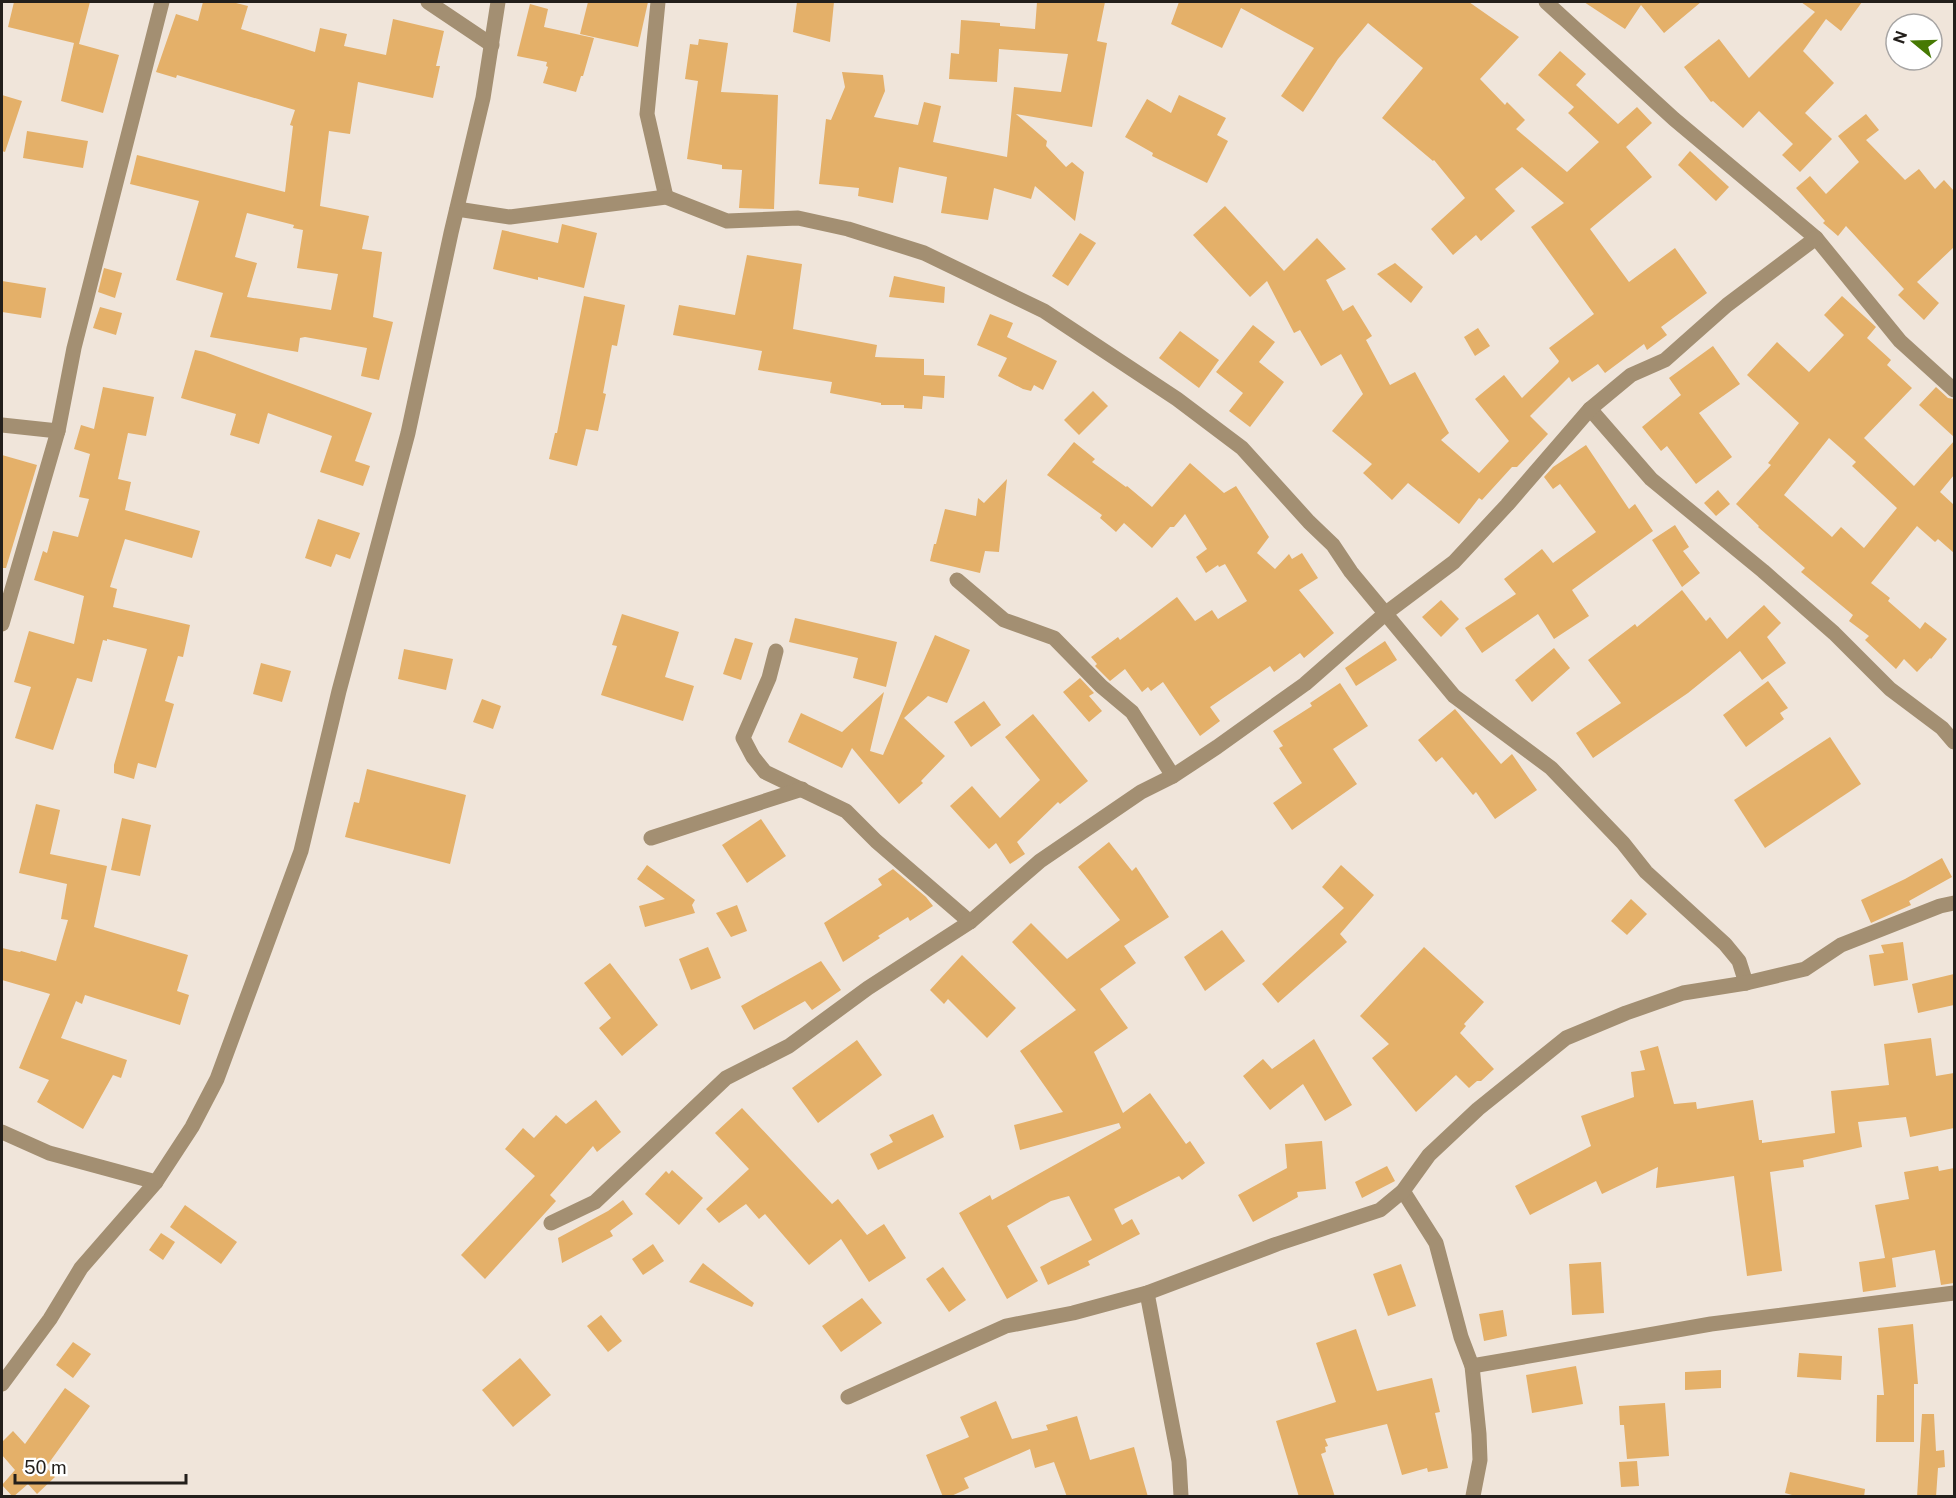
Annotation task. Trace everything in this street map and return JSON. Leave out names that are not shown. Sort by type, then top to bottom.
[{"type":"street","points":[[2,624],[58,431],[74,348],[162,2]]},
{"type":"street","points":[[428,2],[492,45]]},
{"type":"street","points":[[2,1384],[50,1319],[81,1268],[156,1182],[192,1127],[216,1079],[301,851],[342,680],[408,433],[483,98],[498,2]]},
{"type":"street","points":[[658,2],[647,114],[666,197]]},
{"type":"street","points":[[1546,2],[1674,119],[1816,238],[1900,341],[1954,390]]},
{"type":"street","points":[[457,209],[510,217],[666,197],[727,221],[798,218],[848,229],[924,253],[1044,311],[1177,399],[1242,448],[1333,545],[1351,572],[1454,696],[1551,768],[1623,843],[1646,872],[1725,944],[1739,961],[1746,983]]},
{"type":"street","points":[[551,1223],[595,1202],[726,1078],[789,1046],[868,988],[970,922],[1040,861],[1140,792],[1173,776],[1217,747],[1305,684],[1386,613],[1454,562],[1507,506],[1590,409],[1630,375],[1665,360],[1727,305],[1816,238]]},
{"type":"street","points":[[1590,409],[1651,479],[1834,633],[1890,689],[1942,728],[1954,742]]},
{"type":"street","points":[[2,424],[58,431]]},
{"type":"street","points":[[957,580],[1004,620],[1054,638],[1101,686],[1132,712],[1173,776]]},
{"type":"street","points":[[776,651],[769,678],[743,738],[753,758],[765,772],[846,812],[970,922]]},
{"type":"street","points":[[651,838],[802,789]]},
{"type":"street","points":[[848,1397],[1006,1326],[1073,1313],[1147,1293],[1277,1244],[1380,1210],[1403,1191],[1429,1155],[1478,1109],[1566,1038],[1683,993],[1746,983],[1805,969],[1841,945],[1940,906],[1954,903]]},
{"type":"street","points":[[2,1132],[49,1153],[156,1182]]},
{"type":"street","points":[[1403,1191],[1436,1243],[1461,1337],[1472,1366],[1480,1460],[1473,1497]]},
{"type":"street","points":[[1147,1293],[1179,1461],[1181,1497]]},
{"type":"street","points":[[1472,1366],[1711,1324],[1954,1293]]},
{"type":"building","points":[[14,2],[90,2],[79,44],[119,55],[103,113],[61,101],[74,43],[8,27]]},
{"type":"building","points":[[203,2],[232,2],[248,6],[241,29],[315,52],[320,28],[347,34],[344,46],[386,55],[393,19],[444,31],[436,66],[440,66],[433,98],[358,82],[350,134],[329,131],[320,206],[369,216],[362,249],[382,252],[373,317],[393,322],[379,380],[361,376],[367,348],[305,337],[300,338],[298,352],[210,337],[223,293],[176,280],[199,201],[130,184],[137,155],[285,192],[293,126],[290,125],[295,110],[177,75],[176,78],[156,72],[176,14],[198,21]],"holes":[[[247,213],[294,225],[293,228],[303,230],[297,268],[338,274],[331,310],[247,297],[257,263],[235,257]]]},
{"type":"building","points":[[588,2],[648,2],[638,47],[580,34]]},
{"type":"building","points":[[797,2],[834,2],[830,42],[793,32]]},
{"type":"building","points":[[1037,2],[1105,2],[1097,41],[1107,43],[1092,127],[1016,114],[1047,141],[1046,146],[1066,167],[1072,162],[1084,172],[1075,221],[1035,186],[1031,199],[994,188],[988,220],[941,213],[947,177],[899,167],[893,203],[858,196],[859,188],[819,184],[826,119],[831,120],[845,87],[842,72],[883,75],[885,91],[874,117],[918,125],[924,102],[941,106],[933,142],[1007,157],[1014,87],[1061,92],[1068,54],[999,49],[997,82],[949,79],[951,53],[959,54],[961,20],[1035,29]]},
{"type":"building","points":[[1179,2],[1469,2],[1519,37],[1480,79],[1505,105],[1507,102],[1525,120],[1516,129],[1567,172],[1599,142],[1568,113],[1574,107],[1538,75],[1560,51],[1586,74],[1576,85],[1618,124],[1637,107],[1652,123],[1626,147],[1652,177],[1590,229],[1629,282],[1675,248],[1707,293],[1661,327],[1667,335],[1647,350],[1644,344],[1605,373],[1598,364],[1572,382],[1569,377],[1530,416],[1548,434],[1517,467],[1512,467],[1482,500],[1479,498],[1459,524],[1408,483],[1392,500],[1363,473],[1372,464],[1332,431],[1363,394],[1341,354],[1321,366],[1300,330],[1294,333],[1267,281],[1250,297],[1193,235],[1225,206],[1284,271],[1317,238],[1346,269],[1326,280],[1343,311],[1353,305],[1372,336],[1366,340],[1390,385],[1415,372],[1449,433],[1441,440],[1479,473],[1509,441],[1475,399],[1504,375],[1522,398],[1558,363],[1559,361],[1549,348],[1594,314],[1531,227],[1564,203],[1522,167],[1495,189],[1515,211],[1481,241],[1476,235],[1453,255],[1431,229],[1465,198],[1434,160],[1382,118],[1423,68],[1368,23],[1338,59],[1303,112],[1281,96],[1314,48],[1241,8],[1222,48],[1171,24]]},
{"type":"building","points":[[1584,2],[1701,2],[1664,33],[1641,5],[1625,29]]},
{"type":"building","points":[[1801,2],[1862,2],[1841,31],[1826,19],[1803,51],[1834,83],[1805,113],[1832,139],[1800,172],[1782,155],[1793,144],[1759,111],[1743,128],[1713,101],[1711,102],[1684,67],[1719,39],[1749,78],[1815,12]]},
{"type":"building","points":[[530,4],[548,9],[544,27],[594,38],[576,92],[543,83],[548,67],[547,62],[517,56]]},
{"type":"building","points":[[699,39],[728,43],[721,92],[778,95],[774,209],[739,208],[742,170],[722,169],[722,165],[687,159],[698,81],[685,79],[690,44],[698,45]]},
{"type":"building","points":[[2,95],[22,101],[5,152],[2,151]]},
{"type":"building","points":[[1179,95],[1226,118],[1217,135],[1228,141],[1207,183],[1152,156],[1153,153],[1125,137],[1147,99],[1171,113]]},
{"type":"building","points":[[1866,114],[1879,130],[1866,140],[1905,180],[1919,169],[1935,189],[1944,180],[1954,191],[1954,247],[1917,282],[1939,303],[1924,320],[1898,295],[1904,289],[1846,226],[1838,236],[1823,223],[1825,221],[1796,188],[1810,176],[1826,194],[1859,162],[1838,136]]},
{"type":"building","points":[[27,131],[88,141],[83,168],[23,158]]},
{"type":"building","points":[[1690,151],[1729,187],[1716,201],[1678,165]]},
{"type":"building","points":[[562,224],[597,233],[584,288],[493,269],[502,230],[558,243]]},
{"type":"building","points":[[1080,233],[1096,243],[1068,286],[1052,276]]},
{"type":"building","points":[[747,255],[802,264],[793,329],[877,345],[875,357],[924,359],[924,375],[945,376],[944,398],[923,396],[922,409],[904,408],[904,405],[881,405],[881,403],[830,393],[832,382],[758,370],[762,351],[673,335],[679,305],[735,315]]},
{"type":"building","points":[[1395,263],[1423,287],[1411,303],[1377,274]]},
{"type":"building","points":[[104,268],[122,273],[115,298],[98,292]]},
{"type":"building","points":[[894,276],[945,287],[944,303],[889,297]]},
{"type":"building","points":[[2,281],[46,288],[41,318],[2,312]]},
{"type":"building","points":[[584,296],[625,305],[617,346],[612,345],[603,393],[606,394],[598,431],[586,429],[577,466],[549,459],[555,433],[557,433]]},
{"type":"building","points":[[1842,296],[1876,327],[1867,338],[1891,360],[1887,365],[1912,388],[1864,438],[1914,486],[1954,441],[1954,475],[1940,492],[1954,505],[1954,553],[1938,539],[1935,542],[1917,526],[1871,583],[1890,598],[1888,601],[1920,629],[1925,622],[1947,639],[1917,672],[1904,659],[1896,669],[1865,640],[1869,636],[1849,621],[1853,615],[1801,572],[1805,568],[1758,527],[1736,504],[1771,465],[1768,463],[1799,423],[1747,375],[1777,342],[1809,372],[1844,335],[1824,315]],"holes":[[[1829,438],[1856,462],[1852,466],[1897,508],[1864,548],[1841,527],[1832,537],[1784,495]]]},
{"type":"building","points":[[100,307],[122,313],[116,335],[93,328]]},
{"type":"building","points":[[990,314],[1013,323],[1007,337],[1057,361],[1043,390],[1034,385],[1031,391],[1023,389],[998,376],[1007,358],[977,345]]},
{"type":"building","points":[[1253,325],[1275,342],[1259,362],[1284,382],[1250,427],[1229,411],[1243,393],[1216,372]]},
{"type":"building","points":[[1478,328],[1490,346],[1475,356],[1464,337]]},
{"type":"building","points":[[1180,331],[1219,360],[1199,388],[1159,358]]},
{"type":"building","points":[[1713,346],[1740,384],[1699,413],[1732,457],[1696,484],[1667,446],[1661,451],[1642,427],[1681,395],[1669,378]]},
{"type":"building","points":[[195,350],[372,413],[355,461],[370,466],[363,486],[320,472],[332,436],[268,413],[259,444],[230,435],[236,414],[181,398]]},
{"type":"building","points":[[103,387],[154,397],[146,436],[128,433],[118,479],[131,482],[125,510],[200,531],[192,558],[125,539],[110,587],[117,589],[113,607],[190,625],[183,657],[178,656],[165,701],[174,704],[156,768],[138,763],[134,779],[114,773],[114,765],[147,649],[103,640],[92,682],[77,678],[53,750],[15,738],[31,687],[14,682],[29,631],[74,644],[84,596],[34,580],[43,551],[47,553],[53,531],[78,537],[89,499],[79,497],[90,454],[74,449],[81,425],[94,429]]},
{"type":"building","points":[[1936,387],[1948,398],[1954,399],[1954,437],[1919,405]]},
{"type":"building","points":[[1093,391],[1108,406],[1079,435],[1064,420]]},
{"type":"building","points":[[1074,442],[1095,459],[1092,462],[1127,486],[1152,507],[1190,463],[1224,493],[1236,486],[1269,537],[1257,553],[1275,569],[1289,554],[1292,559],[1302,553],[1318,578],[1299,590],[1334,633],[1304,658],[1300,653],[1274,672],[1270,666],[1210,707],[1220,721],[1200,736],[1163,682],[1151,691],[1148,687],[1142,692],[1125,669],[1110,681],[1095,666],[1097,664],[1091,657],[1118,637],[1120,640],[1177,597],[1195,621],[1212,610],[1218,619],[1247,601],[1225,564],[1219,567],[1218,565],[1206,573],[1196,557],[1207,549],[1185,514],[1152,548],[1124,523],[1116,532],[1100,518],[1102,515],[1047,475]]},
{"type":"building","points":[[1586,445],[1629,509],[1635,504],[1653,531],[1572,590],[1589,616],[1554,639],[1538,614],[1482,653],[1465,628],[1516,594],[1504,579],[1542,549],[1553,563],[1596,532],[1560,484],[1553,489],[1544,477],[1553,467]]},
{"type":"building","points":[[2,455],[37,465],[6,568],[2,568]]},
{"type":"building","points":[[1007,479],[999,552],[985,551],[980,573],[930,561],[945,509],[976,516],[978,498],[984,503]]},
{"type":"building","points":[[1718,490],[1730,504],[1716,516],[1704,503]]},
{"type":"building","points":[[318,519],[360,533],[350,559],[336,554],[331,567],[305,558]]},
{"type":"building","points":[[1675,525],[1689,547],[1683,551],[1700,573],[1682,587],[1652,540]]},
{"type":"building","points":[[1682,590],[1706,621],[1710,617],[1727,639],[1764,605],[1781,623],[1767,637],[1786,663],[1762,680],[1740,651],[1688,693],[1593,758],[1576,733],[1621,703],[1588,660],[1635,624],[1637,627]]},
{"type":"building","points":[[1441,600],[1459,619],[1441,637],[1422,617]]},
{"type":"building","points":[[622,614],[679,632],[665,677],[694,686],[683,721],[601,695],[617,646],[612,645]]},
{"type":"building","points":[[795,618],[897,642],[886,687],[853,678],[858,658],[789,642]]},
{"type":"building","points":[[935,635],[970,650],[947,703],[928,696],[904,718],[945,756],[921,781],[923,783],[899,804],[852,748],[842,768],[788,742],[801,713],[842,732],[884,692],[870,751],[883,755]]},
{"type":"building","points":[[735,638],[753,643],[741,680],[723,674]]},
{"type":"building","points":[[1385,641],[1397,660],[1356,686],[1345,668]]},
{"type":"building","points":[[1554,648],[1570,668],[1532,702],[1515,680]]},
{"type":"building","points":[[404,649],[453,659],[446,690],[398,679]]},
{"type":"building","points":[[261,663],[291,671],[282,702],[253,694]]},
{"type":"building","points":[[1080,678],[1094,693],[1089,696],[1102,711],[1089,722],[1063,692]]},
{"type":"building","points":[[1768,681],[1788,708],[1780,713],[1784,719],[1746,747],[1723,715]]},
{"type":"building","points":[[1340,683],[1368,726],[1333,749],[1357,784],[1292,830],[1273,803],[1302,783],[1279,748],[1283,746],[1273,731],[1312,706],[1310,703]]},
{"type":"building","points":[[482,699],[501,706],[493,729],[473,722]]},
{"type":"building","points":[[984,701],[1001,725],[971,747],[954,722]]},
{"type":"building","points":[[1455,709],[1501,764],[1512,754],[1537,790],[1495,819],[1476,792],[1473,795],[1442,757],[1436,762],[1418,740]]},
{"type":"building","points":[[1033,714],[1088,781],[1060,804],[1058,802],[1017,842],[1025,854],[1010,864],[996,843],[989,849],[950,806],[972,786],[1000,818],[1040,780],[1005,737]]},
{"type":"building","points":[[1830,737],[1861,784],[1765,848],[1734,800]]},
{"type":"building","points":[[367,769],[466,795],[450,864],[345,837],[354,802],[359,803]]},
{"type":"building","points":[[36,804],[60,810],[50,854],[107,866],[94,927],[188,955],[177,991],[189,995],[180,1025],[85,995],[82,1004],[76,1001],[61,1038],[127,1060],[121,1078],[113,1075],[83,1129],[37,1102],[49,1080],[19,1068],[50,994],[2,980],[2,948],[56,961],[68,920],[61,919],[67,884],[19,873]]},
{"type":"building","points":[[122,818],[151,825],[140,876],[111,870]]},
{"type":"building","points":[[761,819],[786,856],[747,883],[722,845]]},
{"type":"building","points":[[1109,842],[1132,871],[1136,867],[1169,917],[1124,946],[1136,963],[1100,989],[1128,1028],[1094,1052],[1123,1113],[1150,1093],[1186,1144],[1190,1141],[1205,1163],[1182,1180],[1179,1176],[1114,1209],[1122,1225],[1132,1219],[1140,1234],[1088,1261],[1090,1265],[1048,1285],[1040,1267],[1092,1240],[1069,1196],[1051,1201],[1007,1226],[1038,1281],[1007,1299],[959,1213],[990,1195],[992,1200],[1121,1128],[1119,1123],[1020,1150],[1014,1125],[1063,1112],[1020,1051],[1076,1010],[1012,942],[1031,923],[1067,959],[1120,920],[1078,867]]},
{"type":"building","points":[[1942,858],[1952,877],[1909,901],[1911,905],[1871,923],[1861,900]]},
{"type":"building","points":[[647,865],[695,900],[692,905],[695,913],[645,927],[639,906],[665,899],[637,879]]},
{"type":"building","points":[[1341,865],[1374,895],[1340,934],[1347,942],[1278,1003],[1262,984],[1344,908],[1322,887]]},
{"type":"building","points":[[893,869],[926,897],[933,906],[910,921],[908,917],[843,962],[824,923],[882,885],[878,879]]},
{"type":"building","points":[[1631,899],[1647,914],[1627,935],[1611,921]]},
{"type":"building","points":[[737,905],[747,931],[731,937],[716,913]]},
{"type":"building","points":[[1222,930],[1245,961],[1205,991],[1184,957]]},
{"type":"building","points":[[1903,942],[1908,980],[1874,986],[1869,955],[1884,953],[1881,945]]},
{"type":"building","points":[[708,947],[721,978],[691,990],[679,959]]},
{"type":"building","points":[[1424,947],[1484,1002],[1464,1024],[1466,1026],[1460,1033],[1494,1069],[1469,1088],[1456,1075],[1416,1112],[1372,1058],[1389,1044],[1360,1016]]},
{"type":"building","points":[[962,955],[1016,1008],[987,1038],[948,999],[944,1004],[930,990]]},
{"type":"building","points":[[821,961],[841,990],[812,1010],[805,1001],[754,1030],[741,1006]]},
{"type":"building","points":[[610,963],[658,1025],[622,1056],[599,1028],[611,1018],[584,983]]},
{"type":"building","points":[[1954,974],[1954,1005],[1918,1013],[1912,984]]},
{"type":"building","points":[[1931,1038],[1936,1076],[1954,1073],[1954,1128],[1910,1137],[1906,1117],[1858,1122],[1862,1147],[1803,1160],[1804,1167],[1770,1172],[1782,1271],[1747,1276],[1734,1176],[1656,1188],[1658,1167],[1602,1194],[1596,1181],[1530,1215],[1515,1186],[1591,1146],[1581,1116],[1634,1097],[1631,1072],[1645,1070],[1640,1051],[1658,1046],[1674,1104],[1696,1102],[1697,1109],[1753,1100],[1759,1140],[1762,1140],[1762,1143],[1835,1133],[1831,1091],[1889,1085],[1884,1044]]},
{"type":"building","points":[[1314,1039],[1352,1105],[1325,1121],[1303,1084],[1270,1110],[1243,1076],[1263,1059],[1272,1069]]},
{"type":"building","points":[[857,1040],[882,1075],[818,1123],[792,1088]]},
{"type":"building","points":[[596,1100],[621,1132],[597,1152],[593,1146],[550,1195],[556,1201],[485,1279],[461,1255],[535,1176],[505,1149],[523,1128],[534,1138],[556,1115],[566,1124]]},
{"type":"building","points":[[742,1108],[832,1204],[838,1199],[867,1235],[884,1224],[906,1258],[869,1282],[841,1239],[809,1265],[765,1214],[759,1219],[746,1204],[719,1223],[706,1209],[749,1169],[715,1133]]},
{"type":"building","points":[[933,1114],[944,1137],[878,1170],[870,1154],[893,1142],[889,1135]]},
{"type":"building","points":[[1322,1141],[1326,1189],[1297,1192],[1298,1197],[1253,1222],[1238,1195],[1287,1168],[1285,1144]]},
{"type":"building","points":[[1387,1166],[1395,1181],[1362,1198],[1355,1182]]},
{"type":"building","points":[[1938,1166],[1939,1171],[1954,1168],[1954,1283],[1941,1285],[1935,1250],[1892,1258],[1896,1287],[1863,1292],[1859,1262],[1885,1258],[1875,1205],[1909,1199],[1904,1172]]},
{"type":"building","points":[[672,1170],[703,1198],[679,1225],[645,1194],[666,1171],[669,1174]]},
{"type":"building","points":[[623,1200],[633,1214],[610,1231],[613,1236],[562,1263],[558,1238],[608,1211]]},
{"type":"building","points":[[185,1205],[237,1242],[221,1264],[170,1227]]},
{"type":"building","points":[[161,1233],[175,1242],[163,1260],[149,1250]]},
{"type":"building","points":[[653,1244],[664,1261],[643,1275],[632,1259]]},
{"type":"building","points":[[1601,1262],[1604,1313],[1572,1315],[1569,1264]]},
{"type":"building","points":[[703,1263],[754,1303],[752,1307],[689,1282]]},
{"type":"building","points":[[1401,1264],[1416,1306],[1388,1316],[1373,1274]]},
{"type":"building","points":[[943,1267],[966,1300],[949,1312],[926,1279]]},
{"type":"building","points":[[862,1298],[882,1323],[841,1352],[822,1326]]},
{"type":"building","points":[[1503,1310],[1507,1336],[1484,1341],[1479,1314]]},
{"type":"building","points":[[601,1315],[622,1341],[608,1352],[587,1326]]},
{"type":"building","points":[[1913,1324],[1918,1384],[1914,1384],[1914,1442],[1876,1442],[1877,1395],[1884,1395],[1878,1328]]},
{"type":"building","points":[[1356,1329],[1377,1391],[1432,1378],[1440,1412],[1435,1413],[1448,1468],[1428,1472],[1427,1468],[1402,1475],[1387,1424],[1325,1439],[1328,1446],[1325,1447],[1326,1452],[1321,1454],[1335,1497],[1299,1497],[1276,1421],[1336,1402],[1316,1343]]},
{"type":"building","points":[[73,1342],[91,1354],[73,1378],[56,1365]]},
{"type":"building","points":[[1799,1353],[1842,1356],[1841,1380],[1797,1377]]},
{"type":"building","points":[[520,1358],[551,1395],[513,1427],[482,1390]]},
{"type":"building","points":[[1576,1366],[1583,1404],[1532,1413],[1526,1375]]},
{"type":"building","points":[[1721,1370],[1721,1388],[1685,1390],[1685,1372]]},
{"type":"building","points":[[65,1388],[90,1406],[46,1467],[55,1477],[37,1494],[28,1484],[13,1497],[2,1485],[15,1470],[2,1455],[2,1442],[13,1431],[25,1444]]},
{"type":"building","points":[[996,1401],[1012,1439],[1048,1430],[1046,1425],[1077,1416],[1090,1460],[1134,1447],[1148,1497],[1067,1497],[1054,1462],[1035,1468],[1030,1449],[964,1478],[969,1488],[949,1497],[943,1497],[926,1455],[969,1437],[960,1417]]},
{"type":"building","points":[[1665,1403],[1669,1456],[1627,1459],[1624,1425],[1620,1425],[1619,1406]]},
{"type":"building","points":[[1922,1414],[1934,1414],[1936,1451],[1944,1450],[1945,1467],[1938,1468],[1936,1497],[1917,1497]]},
{"type":"building","points":[[1637,1461],[1639,1486],[1621,1487],[1619,1462]]},
{"type":"building","points":[[1790,1472],[1865,1489],[1864,1497],[1799,1497],[1785,1493]]}]
